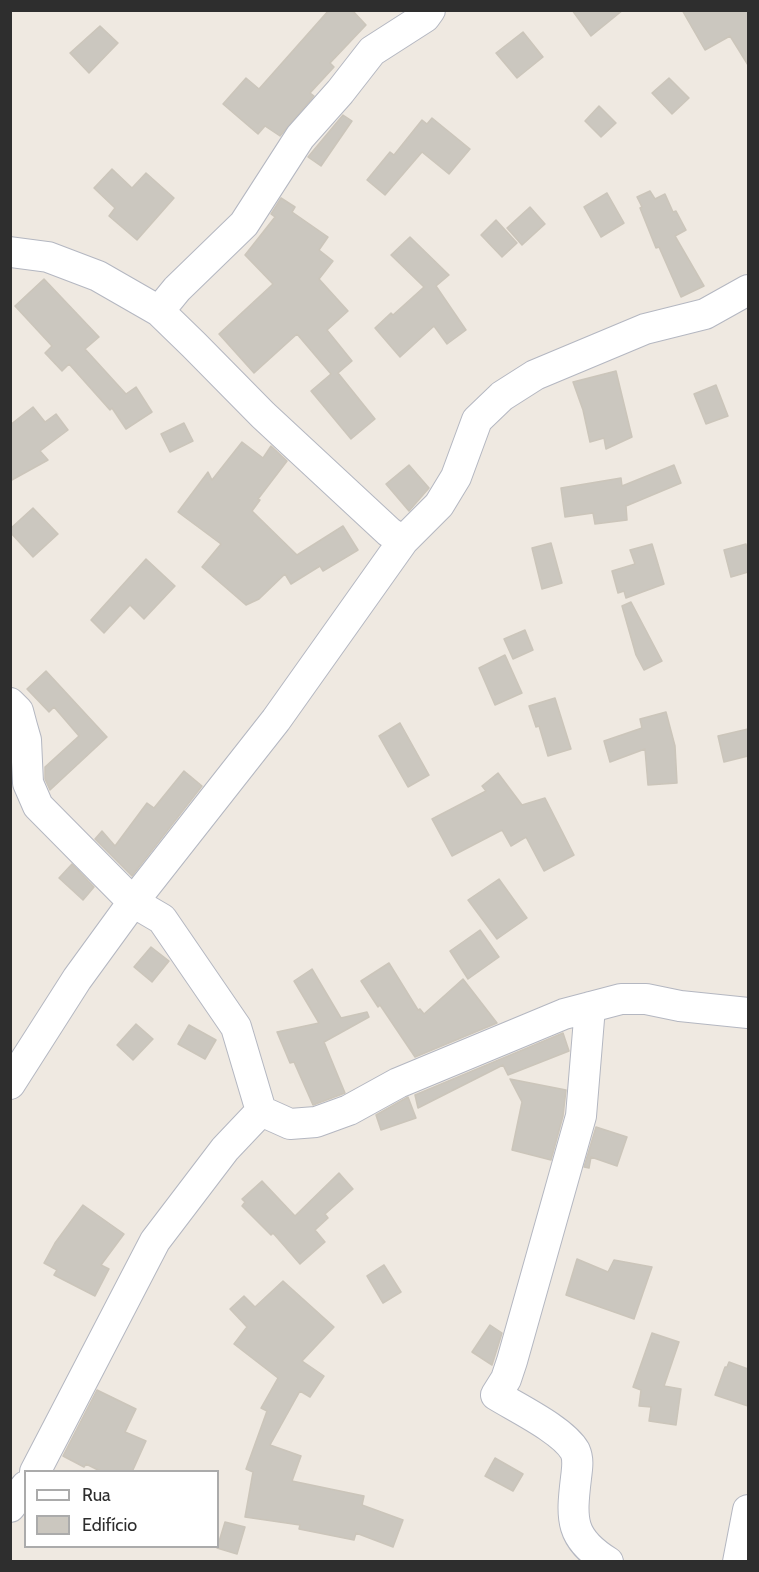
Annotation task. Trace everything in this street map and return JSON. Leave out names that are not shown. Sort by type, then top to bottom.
[{"type":"street","points":[[159,311],[177,289],[244,225],[300,137],[372,51],[425,17],[430,10]]},
{"type":"street","points":[[10,252],[48,257],[98,276],[159,311],[295,447],[389,532],[403,541]]},
{"type":"street","points":[[10,1084],[77,979],[133,902],[276,720],[403,541],[439,505],[456,477],[477,420],[502,396],[535,375],[645,329],[705,314],[748,290]]},
{"type":"street","points":[[10,703],[18,711],[26,740],[20,779],[38,806],[133,902],[162,919],[236,1027],[261,1111],[290,1124],[316,1122],[349,1110],[398,1083],[446,1062],[564,1014],[621,999],[748,1013]]},
{"type":"street","points":[[590,1008],[581,1116],[512,1361],[506,1379],[496,1395],[564,1437],[576,1452],[578,1465],[573,1508],[577,1534],[590,1549],[608,1562]]},
{"type":"street","points":[[36,1470],[155,1241],[225,1149],[261,1111]]},
{"type":"street","points":[[10,1507],[24,1489]]},
{"type":"street","points":[[738,1562],[748,1510]]},
{"type":"building","points":[[329,10],[352,10],[366,25],[330,63],[334,67],[310,93],[314,96],[280,136],[265,126],[258,134],[223,104],[246,78],[259,89]]},
{"type":"building","points":[[572,10],[623,10],[591,36]]},
{"type":"building","points":[[682,10],[748,10],[748,65],[730,36],[705,50]]},
{"type":"building","points":[[100,26],[118,43],[89,73],[70,53]]},
{"type":"building","points":[[523,32],[543,57],[517,78],[496,53]]},
{"type":"building","points":[[669,78],[689,98],[672,114],[652,93]]},
{"type":"building","points":[[599,106],[616,123],[601,137],[585,121]]},
{"type":"building","points":[[343,115],[352,121],[321,166],[308,157]]},
{"type":"building","points":[[432,118],[470,149],[449,174],[422,152],[385,195],[367,180],[390,152],[394,155],[422,120],[427,124]]},
{"type":"building","points":[[112,169],[132,188],[146,173],[174,198],[137,240],[109,216],[115,208],[94,188]]},
{"type":"building","points":[[650,191],[655,199],[665,194],[673,212],[676,211],[686,230],[675,236],[704,286],[681,297],[659,247],[656,248],[640,208],[642,207],[637,197]]},
{"type":"building","points":[[607,193],[624,223],[601,237],[584,207]]},
{"type":"building","points":[[281,198],[295,207],[292,212],[328,237],[319,250],[333,261],[319,279],[348,311],[327,330],[352,361],[338,373],[375,419],[351,439],[311,391],[331,374],[297,334],[254,373],[219,334],[273,284],[245,255],[275,217],[271,214]]},
{"type":"building","points":[[530,207],[545,224],[522,245],[507,228]]},
{"type":"building","points":[[496,220],[517,243],[502,257],[481,235]]},
{"type":"building","points":[[410,237],[449,275],[436,286],[466,330],[447,344],[434,326],[400,357],[375,328],[424,287],[391,255]]},
{"type":"building","points":[[44,279],[99,337],[85,349],[126,394],[136,387],[152,412],[126,429],[112,408],[110,410],[69,364],[62,371],[45,353],[52,346],[15,306]]},
{"type":"building","points":[[616,371],[632,437],[606,449],[604,438],[590,442],[583,410],[573,382]]},
{"type":"building","points":[[716,385],[728,416],[706,424],[694,394]]},
{"type":"building","points":[[33,407],[45,422],[56,414],[68,430],[40,451],[48,460],[10,481],[10,425]]},
{"type":"building","points":[[184,423],[193,441],[170,452],[161,434]]},
{"type":"building","points":[[242,442],[263,458],[271,446],[287,461],[258,499],[260,500],[252,511],[297,555],[343,526],[358,550],[323,571],[320,566],[291,584],[285,574],[259,599],[246,605],[202,567],[221,544],[178,512],[208,472],[212,480]]},
{"type":"building","points":[[409,465],[429,488],[409,511],[386,484]]},
{"type":"building","points":[[674,465],[681,483],[626,506],[627,520],[595,524],[593,513],[565,517],[561,488],[621,478],[622,486]]},
{"type":"building","points":[[33,508],[58,534],[33,557],[10,532],[10,529]]},
{"type":"building","points":[[551,543],[562,583],[542,589],[532,548]]},
{"type":"building","points":[[652,544],[664,584],[626,598],[624,591],[618,593],[612,571],[635,564],[630,550]]},
{"type":"building","points":[[746,544],[748,572],[731,577],[724,550]]},
{"type":"building","points":[[146,559],[175,586],[144,619],[130,605],[104,633],[91,620]]},
{"type":"building","points":[[631,602],[662,661],[644,670],[636,655],[622,606]]},
{"type":"building","points":[[525,630],[533,650],[513,659],[504,639]]},
{"type":"building","points":[[505,655],[522,693],[495,705],[479,668]]},
{"type":"building","points":[[46,671],[107,737],[50,790],[45,779],[45,767],[79,736],[54,707],[49,712],[27,689]]},
{"type":"building","points":[[555,698],[571,749],[548,756],[539,726],[536,727],[529,706]]},
{"type":"building","points":[[666,712],[675,746],[677,783],[648,785],[645,749],[610,762],[604,741],[642,728],[640,719]]},
{"type":"building","points":[[400,723],[429,775],[408,787],[379,736]]},
{"type":"building","points":[[748,729],[748,756],[724,762],[718,736]]},
{"type":"building","points":[[184,771],[202,786],[132,876],[95,839],[102,831],[115,846],[147,803],[154,808]]},
{"type":"building","points":[[498,773],[522,805],[545,798],[574,855],[544,871],[526,837],[511,846],[502,830],[452,856],[432,819],[486,791],[482,786]]},
{"type":"building","points":[[72,864],[94,887],[83,900],[59,878]]},
{"type":"building","points":[[499,879],[527,918],[497,939],[468,900]]},
{"type":"building","points":[[480,930],[499,957],[468,979],[450,951]]},
{"type":"building","points":[[151,947],[169,961],[152,982],[134,967]]},
{"type":"building","points":[[389,963],[418,1010],[420,1009],[424,1014],[463,979],[497,1023],[415,1057],[361,981]]},
{"type":"building","points":[[312,969],[341,1018],[367,1012],[369,1017],[324,1042],[345,1093],[313,1105],[294,1062],[290,1063],[277,1032],[319,1023],[294,981]]},
{"type":"building","points":[[136,1024],[153,1039],[133,1060],[117,1045]]},
{"type":"building","points":[[189,1025],[216,1040],[205,1059],[178,1044]]},
{"type":"building","points":[[563,1033],[569,1051],[508,1075],[503,1065],[418,1108],[415,1095]]},
{"type":"building","points":[[510,1079],[566,1090],[563,1116],[551,1160],[512,1150],[522,1102]]},
{"type":"building","points":[[408,1097],[416,1118],[381,1130],[376,1115]]},
{"type":"building","points":[[596,1127],[627,1137],[617,1166],[591,1157],[589,1168],[584,1167]]},
{"type":"building","points":[[339,1173],[353,1189],[325,1214],[328,1218],[315,1230],[325,1242],[300,1264],[273,1233],[271,1235],[242,1206],[245,1202],[242,1199],[262,1181],[295,1216]]},
{"type":"building","points":[[83,1205],[124,1234],[101,1265],[109,1269],[95,1296],[54,1275],[57,1270],[44,1263],[55,1243]]},
{"type":"building","points":[[577,1259],[608,1272],[614,1260],[652,1267],[634,1319],[566,1295]]},
{"type":"building","points":[[384,1265],[401,1292],[383,1303],[367,1276]]},
{"type":"building","points":[[283,1281],[334,1327],[302,1361],[324,1376],[310,1397],[300,1391],[270,1445],[301,1456],[292,1481],[364,1496],[362,1505],[403,1520],[393,1547],[356,1533],[354,1540],[299,1529],[300,1525],[245,1517],[253,1472],[246,1469],[267,1411],[261,1408],[278,1378],[234,1344],[247,1327],[230,1309],[244,1296],[255,1307]]},
{"type":"building","points":[[490,1325],[502,1333],[492,1365],[472,1352]]},
{"type":"building","points":[[652,1333],[679,1342],[664,1386],[681,1389],[676,1425],[649,1421],[651,1407],[639,1406],[641,1390],[633,1387]]},
{"type":"building","points":[[729,1362],[748,1369],[748,1406],[715,1395]]},
{"type":"building","points":[[97,1390],[136,1409],[125,1432],[146,1441],[133,1470],[98,1470],[86,1464],[84,1467],[63,1456]]},
{"type":"building","points":[[495,1458],[523,1474],[513,1491],[485,1476]]},
{"type":"building","points":[[225,1522],[245,1527],[237,1554],[217,1548],[219,1548]]}]
